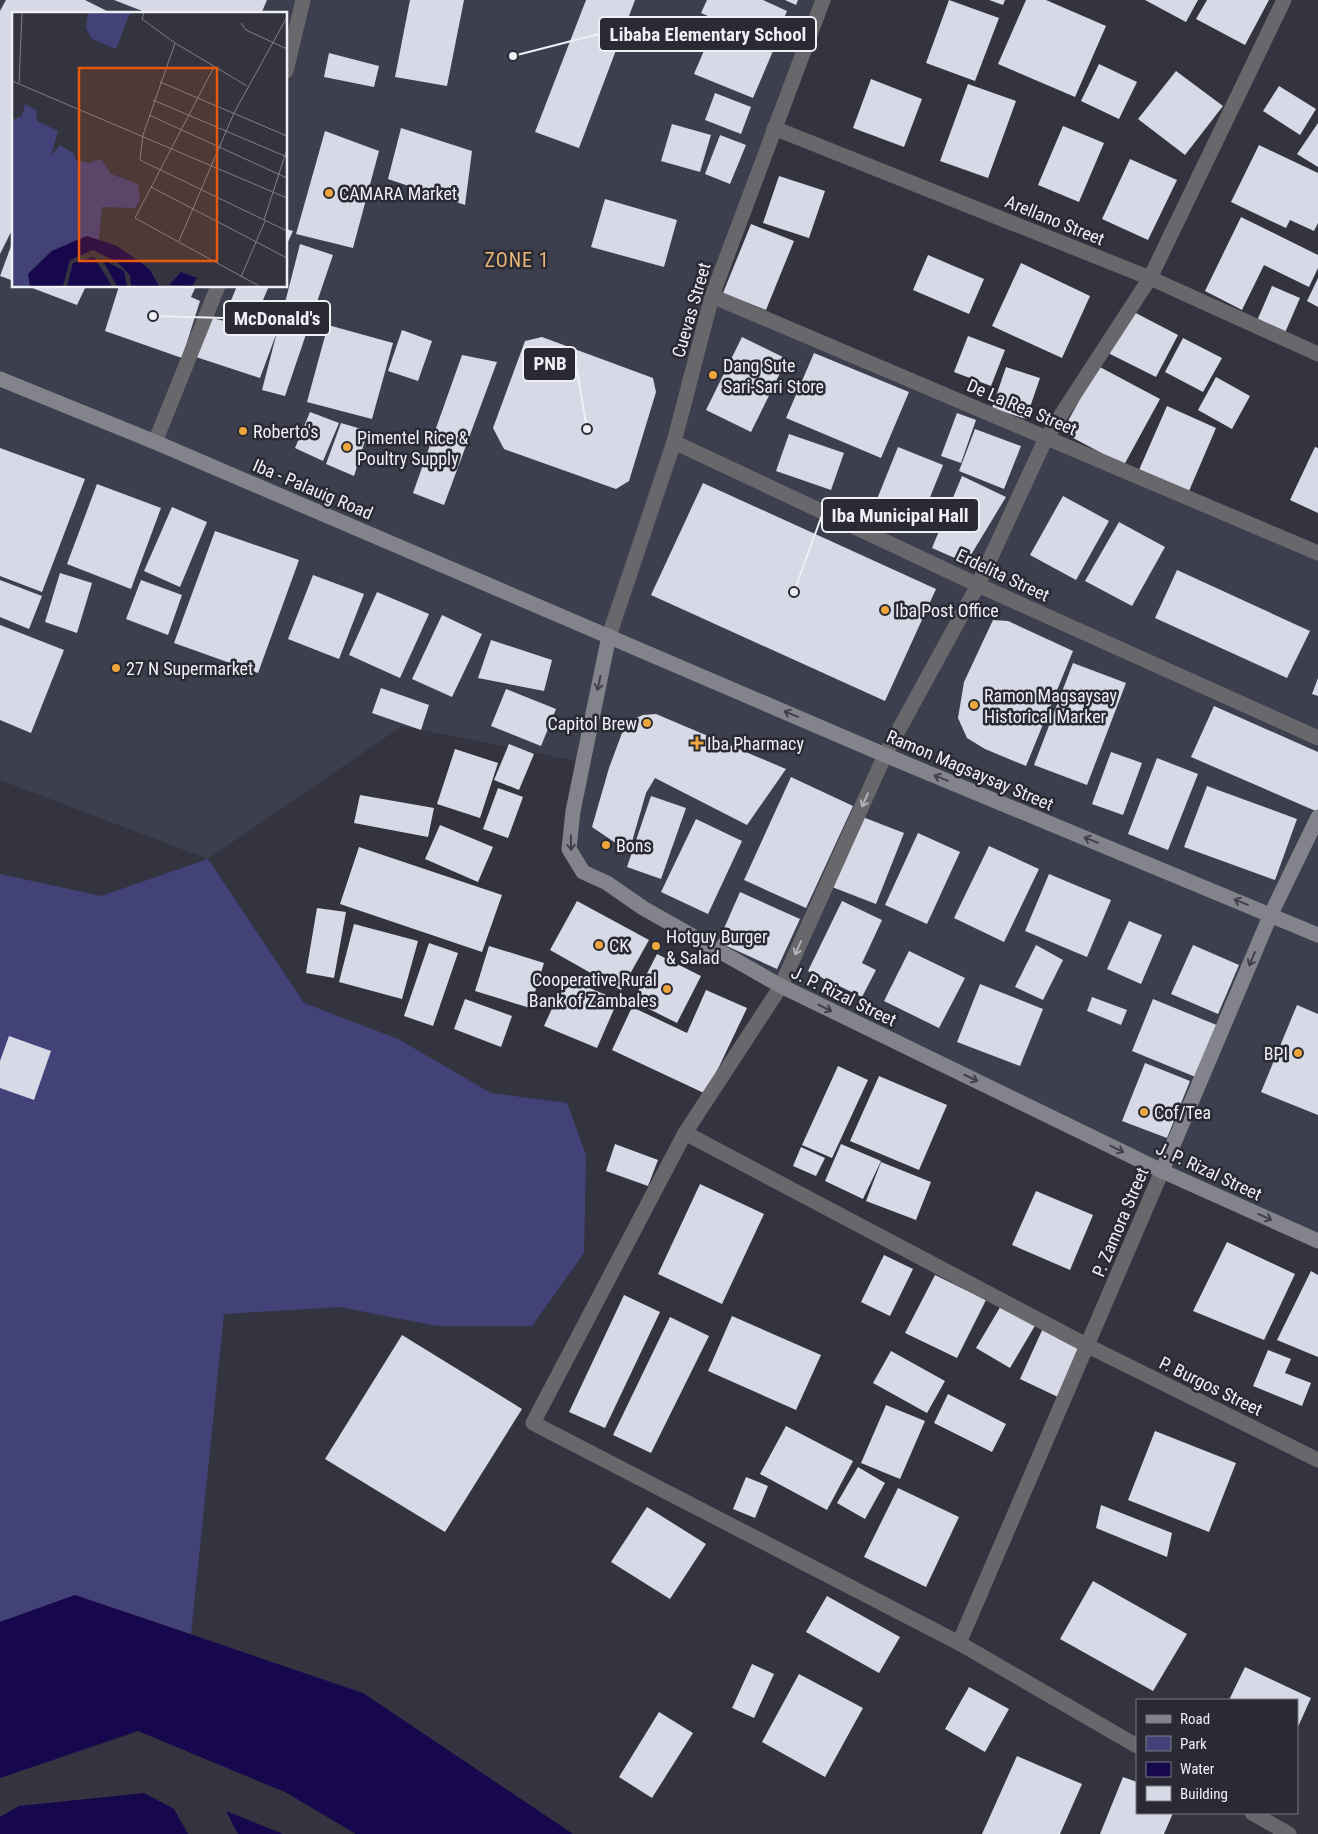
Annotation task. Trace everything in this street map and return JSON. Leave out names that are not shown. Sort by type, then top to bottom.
[{"type":"main road","name":"Iba - Palauig Road","points":[[0,379],[155,442],[609,636]]},
{"type":"main road","name":"Ramon Magsaysay Street","points":[[609,636],[885,755],[1318,935]]},
{"type":"main road","name":"J. P. Rizal Street","points":[[609,636],[573,811],[569,849],[583,872],[607,883],[643,908],[781,986],[1162,1170],[1318,1241]]},
{"type":"main road","name":"P. Zamora Street","points":[[1162,1170],[1271,914],[1318,816]]},
{"type":"street","points":[[288,63],[303,0]]},
{"type":"street","name":"Cuevas Street","points":[[609,636],[674,442],[712,296],[824,0]]},
{"type":"street","points":[[1136,1745],[959,1643],[533,1423],[685,1133],[781,986],[885,755],[978,585],[1046,438],[1150,278],[1284,0]]},
{"type":"street","name":"Arellano Street","points":[[774,128],[1150,278],[1318,354]]},
{"type":"street","points":[[155,442],[217,288]]},
{"type":"street","name":"De La Rea Street","points":[[712,296],[1318,552]]},
{"type":"street","name":"Erdelita Street","points":[[674,442],[978,585],[1318,738]]},
{"type":"street","name":"P. Burgos Street","points":[[685,1133],[1088,1346],[1318,1460]]},
{"type":"street","name":"P. Zamora Street","points":[[959,1643],[1162,1170]]},
{"type":"street","points":[[1254,1814],[1289,1834]]},
{"type":"shaded area","points":[[0,0],[823,0],[712,296],[1318,553],[1318,1241],[781,986],[607,883],[569,849],[582,762],[402,726],[208,859],[0,780]]},
{"type":"green space","points":[[208,859],[304,1003],[398,1039],[491,1093],[567,1103],[586,1155],[584,1253],[532,1326],[437,1326],[340,1307],[224,1314],[191,1634],[75,1595],[0,1622],[0,874],[101,896]]},
{"type":"water","points":[[75,1595],[363,1693],[573,1834],[356,1834],[285,1792],[138,1731],[0,1778],[0,1622]]},
{"type":"water","points":[[144,1793],[174,1809],[188,1834],[0,1834],[0,1817],[19,1806]]},
{"type":"water","points":[[226,1811],[283,1834],[238,1834]]},
{"type":"building","points":[[6,0],[85,0],[109,12],[12,12],[12,230],[0,254],[0,11]]},
{"type":"building","points":[[114,0],[267,0],[262,12],[145,12]]},
{"type":"building","points":[[410,0],[464,0],[447,86],[395,77]]},
{"type":"building","points":[[586,0],[635,0],[579,148],[535,132]]},
{"type":"building","points":[[707,0],[763,0],[787,11],[773,44],[701,13]]},
{"type":"building","points":[[785,0],[798,0],[796,5]]},
{"type":"building","points":[[949,0],[999,18],[975,81],[926,63]]},
{"type":"building","points":[[989,0],[1005,0],[1003,5]]},
{"type":"building","points":[[1026,0],[1046,0],[1106,26],[1075,97],[998,64]]},
{"type":"building","points":[[1145,0],[1198,0],[1186,22]]},
{"type":"building","points":[[1207,0],[1269,0],[1245,45],[1196,19]]},
{"type":"building","points":[[714,27],[773,51],[753,98],[694,74]]},
{"type":"building","points":[[329,53],[379,66],[374,87],[324,77]]},
{"type":"building","points":[[1099,64],[1137,82],[1119,119],[1081,101]]},
{"type":"building","points":[[1176,71],[1223,106],[1185,155],[1138,119]]},
{"type":"building","points":[[871,79],[922,99],[904,147],[853,128]]},
{"type":"building","points":[[968,84],[1016,101],[988,178],[940,161]]},
{"type":"building","points":[[1279,86],[1316,109],[1300,135],[1263,111]]},
{"type":"building","points":[[715,93],[751,107],[741,134],[705,120]]},
{"type":"building","points":[[1318,123],[1318,167],[1297,154]]},
{"type":"building","points":[[672,124],[711,135],[700,172],[661,161]]},
{"type":"building","points":[[1063,126],[1104,143],[1079,202],[1038,185]]},
{"type":"building","points":[[401,128],[472,151],[465,205],[388,179]]},
{"type":"building","points":[[325,131],[379,151],[353,248],[296,234]]},
{"type":"building","points":[[720,135],[746,145],[730,184],[705,174]]},
{"type":"building","points":[[1259,145],[1318,173],[1318,223],[1314,231],[1290,220],[1286,228],[1231,202]]},
{"type":"building","points":[[1130,159],[1177,180],[1148,240],[1102,219]]},
{"type":"building","points":[[779,176],[825,191],[809,238],[763,223]]},
{"type":"building","points":[[605,199],[677,220],[664,267],[591,247]]},
{"type":"building","points":[[1241,217],[1318,255],[1318,268],[1309,287],[1264,265],[1242,310],[1205,291]]},
{"type":"building","points":[[751,224],[794,241],[766,310],[723,293]]},
{"type":"building","points":[[288,230],[293,231],[288,242]]},
{"type":"building","points":[[12,243],[12,280],[0,276]]},
{"type":"building","points":[[300,244],[333,255],[285,396],[262,390],[277,332],[260,378],[196,357],[212,318],[229,322],[231,315],[278,330]]},
{"type":"building","points":[[928,255],[984,279],[969,314],[913,290]]},
{"type":"building","points":[[1021,263],[1090,296],[1062,358],[992,326]]},
{"type":"building","points":[[1318,278],[1318,307],[1307,301]]},
{"type":"building","points":[[1272,286],[1300,298],[1284,335],[1256,323]]},
{"type":"building","points":[[32,288],[85,288],[77,305]]},
{"type":"building","points":[[118,288],[195,288],[191,297],[200,301],[182,358],[105,331]]},
{"type":"building","points":[[236,288],[268,288],[254,321],[227,310]]},
{"type":"building","points":[[1130,310],[1178,335],[1156,377],[1108,353]]},
{"type":"building","points":[[328,325],[393,343],[372,419],[307,402]]},
{"type":"building","points":[[402,330],[432,341],[418,381],[388,371]]},
{"type":"building","points":[[968,336],[1005,350],[991,386],[954,372]]},
{"type":"building","points":[[542,337],[653,378],[656,392],[629,481],[616,489],[504,449],[493,428],[525,341]]},
{"type":"building","points":[[742,337],[787,359],[751,432],[706,410]]},
{"type":"building","points":[[1183,338],[1222,358],[1203,392],[1165,372]]},
{"type":"building","points":[[814,353],[909,392],[881,458],[786,418]]},
{"type":"building","points":[[462,355],[497,362],[444,505],[413,493]]},
{"type":"building","points":[[1098,366],[1160,399],[1124,465],[1062,432]]},
{"type":"building","points":[[1006,367],[1040,378],[1026,419],[992,408]]},
{"type":"building","points":[[1216,377],[1250,396],[1232,429],[1198,410]]},
{"type":"building","points":[[1167,406],[1216,428],[1189,491],[1139,470]]},
{"type":"building","points":[[310,412],[339,423],[323,461],[295,448]]},
{"type":"building","points":[[957,413],[976,420],[961,463],[941,456]]},
{"type":"building","name":"Pimentel Rice & Poultry Supply","points":[[341,423],[368,431],[354,476],[326,464]]},
{"type":"building","points":[[975,429],[1021,446],[1004,489],[959,471]]},
{"type":"building","points":[[789,434],[844,453],[831,490],[776,471]]},
{"type":"building","points":[[898,447],[943,465],[916,532],[871,514]]},
{"type":"building","points":[[1315,447],[1318,448],[1318,513],[1290,500]]},
{"type":"building","points":[[0,448],[85,479],[42,592],[0,576]]},
{"type":"building","points":[[962,476],[1006,497],[966,563],[932,548]]},
{"type":"building","points":[[703,483],[936,589],[885,701],[651,595]]},
{"type":"building","points":[[97,484],[161,508],[131,589],[67,564]]},
{"type":"building","points":[[1063,496],[1109,521],[1076,580],[1030,555]]},
{"type":"building","points":[[172,507],[207,522],[180,587],[144,571]]},
{"type":"building","points":[[1119,522],[1165,547],[1132,606],[1085,581]]},
{"type":"building","points":[[215,531],[299,560],[258,673],[174,643]]},
{"type":"building","points":[[1177,570],[1310,631],[1287,678],[1155,618]]},
{"type":"building","points":[[60,573],[92,583],[77,633],[45,622]]},
{"type":"building","points":[[313,575],[364,594],[339,659],[288,639]]},
{"type":"building","points":[[0,580],[42,596],[29,629],[0,617]]},
{"type":"building","points":[[141,580],[182,595],[168,635],[126,619]]},
{"type":"building","points":[[377,592],[429,614],[400,678],[349,655]]},
{"type":"building","points":[[442,615],[482,634],[452,697],[412,679]]},
{"type":"building","points":[[993,620],[1008,621],[1073,651],[1026,766],[985,749],[967,738],[958,718],[964,682]]},
{"type":"building","points":[[0,625],[64,650],[31,733],[0,720]]},
{"type":"building","points":[[491,640],[552,660],[544,691],[478,678]]},
{"type":"building","points":[[1073,663],[1126,683],[1087,785],[1034,765]]},
{"type":"building","points":[[1318,678],[1318,696],[1312,694]]},
{"type":"building","points":[[381,688],[429,705],[421,730],[372,713]]},
{"type":"building","points":[[506,689],[556,709],[541,746],[491,726]]},
{"type":"building","points":[[1214,706],[1318,752],[1318,812],[1191,757]]},
{"type":"building","points":[[656,714],[786,769],[747,825],[655,778],[646,793],[629,852],[592,827],[609,768],[622,733],[629,721],[643,715]]},
{"type":"building","points":[[509,744],[534,754],[519,790],[494,780]]},
{"type":"building","points":[[455,749],[498,763],[480,818],[437,804]]},
{"type":"building","points":[[1111,752],[1142,763],[1123,815],[1092,804]]},
{"type":"building","points":[[1157,758],[1198,774],[1168,850],[1128,834]]},
{"type":"building","points":[[791,777],[853,806],[806,908],[744,880]]},
{"type":"building","points":[[1207,786],[1297,819],[1275,880],[1184,847]]},
{"type":"building","points":[[498,788],[523,797],[508,838],[483,829]]},
{"type":"building","points":[[360,795],[434,808],[428,837],[354,823]]},
{"type":"building","points":[[651,796],[686,808],[661,879],[627,867]]},
{"type":"building","points":[[860,816],[904,833],[876,904],[832,887]]},
{"type":"building","points":[[696,819],[742,841],[708,914],[661,892]]},
{"type":"building","points":[[440,825],[493,847],[478,882],[425,859]]},
{"type":"building","points":[[918,833],[960,852],[927,924],[885,905]]},
{"type":"building","points":[[989,846],[1039,869],[1004,942],[954,918]]},
{"type":"building","points":[[359,847],[502,895],[482,952],[340,904]]},
{"type":"building","points":[[1049,874],[1111,900],[1087,957],[1025,931]]},
{"type":"building","points":[[740,892],[800,919],[777,969],[718,942]]},
{"type":"building","name":"CK","points":[[577,901],[649,940],[621,990],[550,950]]},
{"type":"building","points":[[842,901],[882,920],[862,963],[876,970],[862,997],[808,971]]},
{"type":"building","points":[[317,908],[346,912],[334,978],[306,973]]},
{"type":"building","points":[[1129,921],[1162,935],[1141,984],[1107,969]]},
{"type":"building","points":[[354,924],[418,941],[402,999],[339,982]]},
{"type":"building","points":[[429,943],[458,953],[433,1026],[404,1016]]},
{"type":"building","points":[[1036,945],[1063,960],[1043,1000],[1015,987]]},
{"type":"building","points":[[1193,945],[1239,965],[1218,1014],[1171,994]]},
{"type":"building","points":[[489,946],[544,963],[530,1008],[475,991]]},
{"type":"building","points":[[909,951],[965,978],[939,1028],[884,1001]]},
{"type":"building","name":"Cooperative Rural Bank of Zambales","points":[[657,954],[701,976],[677,1023],[633,1001]]},
{"type":"building","points":[[566,978],[618,1000],[597,1048],[544,1026]]},
{"type":"building","points":[[980,984],[1043,1009],[1020,1066],[957,1042]]},
{"type":"building","points":[[706,990],[747,1008],[706,1094],[612,1050],[632,1007],[687,1033]]},
{"type":"building","points":[[1092,997],[1127,1010],[1121,1025],[1087,1011]]},
{"type":"building","points":[[465,999],[512,1016],[501,1047],[454,1029]]},
{"type":"building","points":[[1153,999],[1219,1026],[1198,1078],[1132,1051]]},
{"type":"building","name":"BPI","points":[[1297,1005],[1318,1014],[1318,1115],[1261,1092]]},
{"type":"building","points":[[9,1036],[51,1051],[34,1100],[0,1088],[0,1061]]},
{"type":"building","points":[[1145,1063],[1190,1081],[1167,1138],[1122,1121]]},
{"type":"building","points":[[838,1066],[868,1080],[832,1158],[802,1145]]},
{"type":"building","points":[[879,1076],[947,1105],[919,1170],[850,1141]]},
{"type":"building","points":[[615,1144],[658,1160],[648,1186],[606,1171]]},
{"type":"building","points":[[841,1144],[881,1161],[863,1199],[825,1181]]},
{"type":"building","points":[[801,1147],[825,1158],[816,1176],[793,1166]]},
{"type":"building","points":[[881,1162],[931,1182],[916,1220],[866,1201]]},
{"type":"building","points":[[700,1184],[764,1214],[722,1304],[658,1274]]},
{"type":"building","points":[[1036,1191],[1093,1215],[1070,1270],[1012,1245]]},
{"type":"building","points":[[1227,1242],[1295,1274],[1264,1340],[1193,1311]]},
{"type":"building","points":[[884,1255],[913,1269],[890,1316],[861,1302]]},
{"type":"building","points":[[1311,1271],[1318,1275],[1318,1357],[1277,1340]]},
{"type":"building","points":[[935,1275],[986,1300],[957,1358],[905,1333]]},
{"type":"building","points":[[624,1295],[660,1312],[605,1428],[569,1412]]},
{"type":"building","points":[[1002,1304],[1036,1324],[1010,1368],[976,1348]]},
{"type":"building","points":[[732,1316],[821,1355],[796,1410],[708,1371]]},
{"type":"building","points":[[670,1317],[709,1336],[651,1453],[613,1435]]},
{"type":"building","points":[[1044,1326],[1083,1344],[1058,1397],[1020,1379]]},
{"type":"building","points":[[402,1335],[522,1409],[445,1532],[325,1459]]},
{"type":"building","points":[[1268,1350],[1291,1359],[1285,1373],[1311,1383],[1302,1406],[1253,1386]]},
{"type":"building","points":[[891,1351],[945,1381],[927,1413],[873,1383]]},
{"type":"building","points":[[948,1394],[1006,1424],[992,1452],[934,1423]]},
{"type":"building","points":[[886,1405],[925,1421],[900,1479],[861,1463]]},
{"type":"building","points":[[786,1426],[853,1461],[827,1510],[760,1474]]},
{"type":"building","points":[[1155,1431],[1236,1463],[1209,1532],[1128,1500]]},
{"type":"building","points":[[858,1467],[885,1483],[865,1519],[837,1503]]},
{"type":"building","points":[[746,1477],[768,1486],[755,1518],[733,1509]]},
{"type":"building","points":[[898,1488],[959,1517],[926,1587],[864,1557]]},
{"type":"building","points":[[1101,1505],[1172,1533],[1167,1557],[1096,1528]]},
{"type":"building","points":[[647,1507],[706,1544],[670,1599],[611,1562]]},
{"type":"building","points":[[1093,1581],[1187,1634],[1153,1691],[1060,1639]]},
{"type":"building","points":[[827,1596],[900,1637],[879,1673],[806,1632]]},
{"type":"building","points":[[752,1664],[774,1674],[754,1718],[732,1708]]},
{"type":"building","points":[[1245,1667],[1311,1698],[1298,1727],[1298,1699],[1229,1699]]},
{"type":"building","points":[[799,1674],[863,1708],[825,1777],[762,1742]]},
{"type":"building","points":[[969,1687],[1009,1709],[985,1752],[945,1729]]},
{"type":"building","points":[[659,1712],[693,1733],[652,1798],[619,1777]]},
{"type":"building","points":[[1017,1756],[1082,1784],[1060,1834],[982,1834]]},
{"type":"building","points":[[1123,1777],[1136,1782],[1136,1814],[1173,1814],[1164,1834],[1100,1834]]},
{"type":"place","name":"Libaba Elementary School","points":[[513,56]]},
{"type":"place","name":"CAMARA Market","points":[[329,193]]},
{"type":"place","name":"McDonald's","points":[[153,316]]},
{"type":"place","name":"Dang Sute Sari-Sari Store","points":[[713,375]]},
{"type":"place","name":"PNB","points":[[587,429]]},
{"type":"place","name":"Roberto's","points":[[243,431]]},
{"type":"place","name":"Pimentel Rice & Poultry Supply","points":[[347,447]]},
{"type":"place","name":"Iba Municipal Hall","points":[[794,592]]},
{"type":"place","name":"Iba Post Office","points":[[885,610]]},
{"type":"place","name":"27 N Supermarket","points":[[116,668]]},
{"type":"place","name":"Ramon Magsaysay Historical Marker","points":[[974,705]]},
{"type":"place","name":"Capitol Brew","points":[[647,723]]},
{"type":"place","name":"Iba Pharmacy","points":[[697,743]]},
{"type":"place","name":"Bons","points":[[606,845]]},
{"type":"place","name":"CK","points":[[599,945]]},
{"type":"place","name":"Hotguy Burger & Salad","points":[[656,946]]},
{"type":"place","name":"Cooperative Rural Bank of Zambales","points":[[667,989]]},
{"type":"place","name":"BPI","points":[[1298,1053]]},
{"type":"place","name":"Cof/Tea","points":[[1144,1112]]},
{"type":"district","name":"ZONE 1","points":[[517,260]]}]
